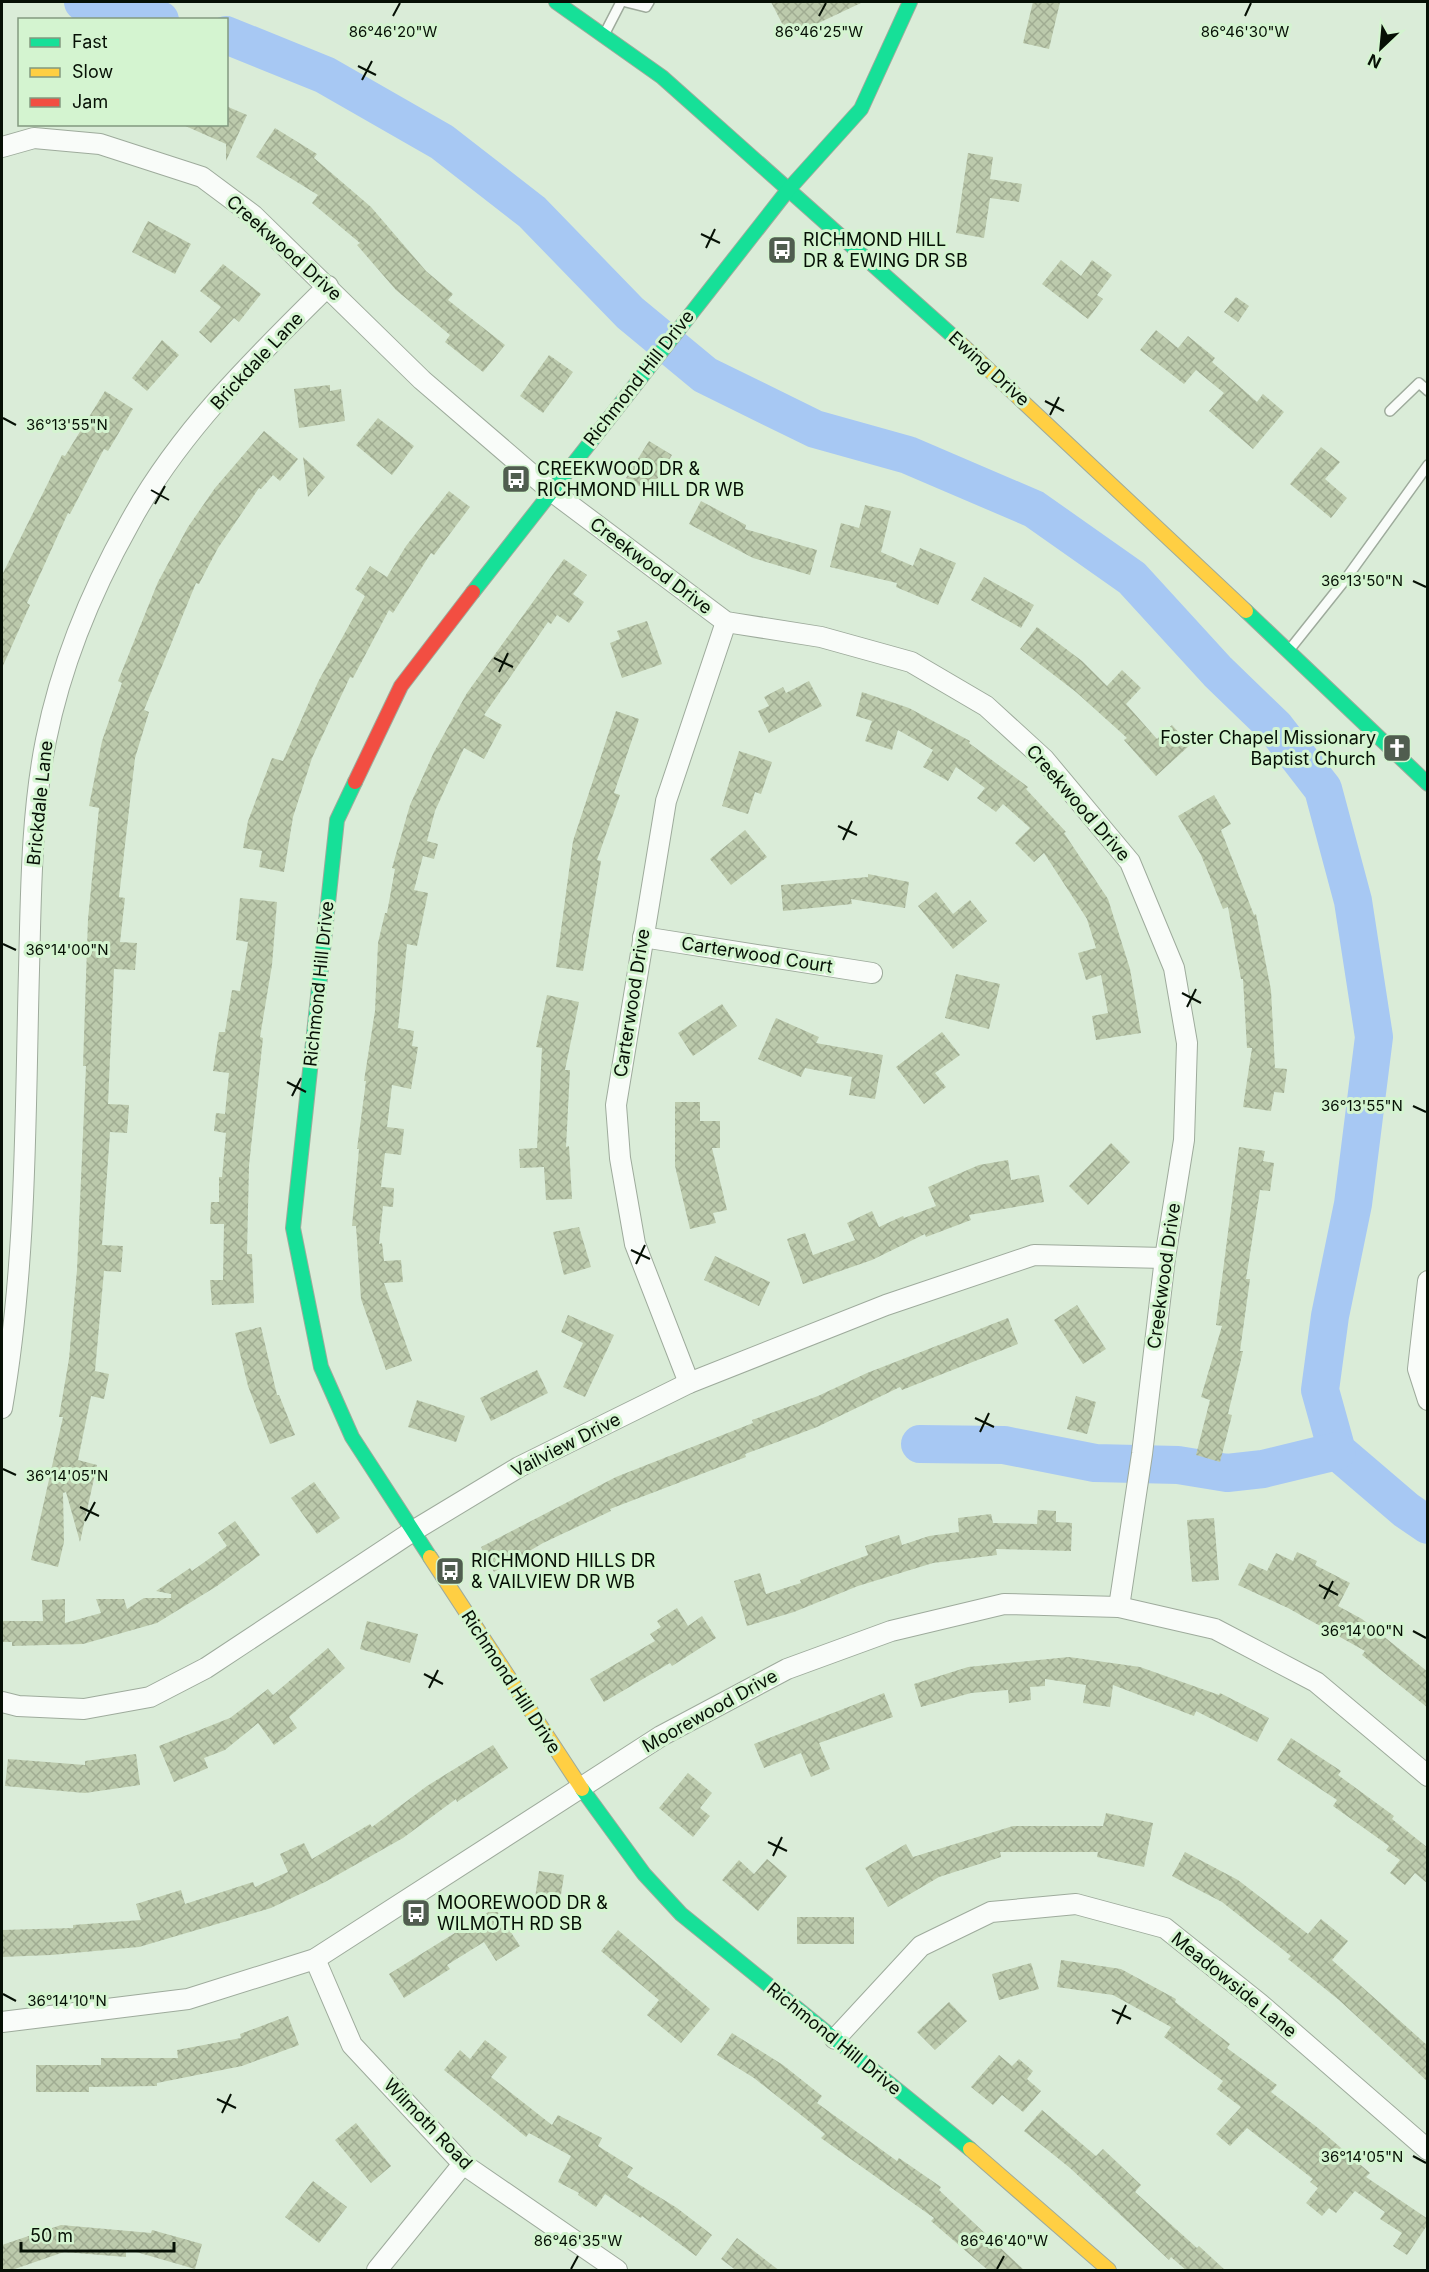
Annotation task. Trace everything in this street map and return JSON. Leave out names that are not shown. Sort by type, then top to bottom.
[{"type":"street","name":"Ewing Drive","points":[[556,2],[575,7],[604,35],[662,77],[1058,432],[1428,784]]},
{"type":"street","name":"Richmond Hill Drive","points":[[910,2],[861,109],[788,190],[550,490],[401,686],[337,820],[292,1228],[321,1367],[351,1437],[580,1787],[644,1874],[681,1914],[994,2168],[1109,2271]]},
{"type":"street","name":"Creekwood Drive","points":[[2,147],[34,138],[100,144],[202,177],[253,214],[422,380],[550,490],[726,622],[821,638],[911,662],[986,706],[1044,759],[1131,862],[1174,968],[1186,1043],[1184,1140],[1165,1258],[1139,1479],[1119,1607]]},
{"type":"street","name":"Brickdale Lane","points":[[2,1408],[22,1237],[35,814],[46,740],[62,674],[129,523],[187,436],[258,355],[328,286]]},
{"type":"street","name":"Carterwood Drive","points":[[689,1383],[634,1244],[620,1158],[616,1105],[666,801],[726,622]]},
{"type":"street","name":"Carterwood Court","points":[[643,938],[872,973]]},
{"type":"street","name":"Vailview Drive","points":[[2,1702],[18,1706],[84,1709],[150,1696],[206,1668],[412,1531],[519,1467],[689,1383],[886,1305],[1034,1255],[1165,1258]]},
{"type":"street","points":[[1428,1281],[1418,1369],[1428,1400]]},
{"type":"street","name":"Moorewood Drive","points":[[2,2022],[188,1999],[315,1959],[661,1736],[788,1669],[891,1631],[1004,1604],[1119,1607],[1215,1629],[1316,1682],[1428,1776]]},
{"type":"street","name":"Meadowside Lane","points":[[835,2038],[921,1946],[991,1912],[1076,1904],[1165,1928],[1259,2003],[1428,2150]]},
{"type":"street","name":"Wilmoth Road","points":[[315,1959],[352,2045],[463,2164],[617,2271]]},
{"type":"street","points":[[376,2271],[463,2164]]},
{"type":"lane","points":[[604,35],[621,2]]},
{"type":"lane","points":[[626,2],[646,7],[649,2]]},
{"type":"lane","points":[[1390,411],[1419,383],[1428,391]]},
{"type":"lane","points":[[1289,650],[1345,580],[1428,465]]},
{"type":"building","points":[[771,2],[863,2],[789,37]]},
{"type":"building","points":[[1033,2],[1060,2],[1049,49],[1023,43]]},
{"type":"building","points":[[228,107],[247,115],[226,161],[226,144],[186,126],[228,126]]},
{"type":"building","points":[[275,128],[317,154],[314,158],[371,207],[426,271],[453,294],[448,300],[505,345],[483,372],[445,342],[450,335],[396,290],[357,245],[360,243],[312,203],[318,195],[256,157]]},
{"type":"building","points":[[968,153],[993,157],[990,179],[1022,184],[1019,202],[990,198],[984,238],[956,233]]},
{"type":"building","points":[[148,221],[191,244],[175,274],[132,252]]},
{"type":"building","points":[[1061,260],[1081,276],[1092,260],[1112,275],[1097,295],[1103,299],[1088,319],[1042,284]]},
{"type":"building","points":[[223,264],[261,294],[239,322],[234,318],[211,343],[199,332],[221,307],[200,291]]},
{"type":"building","points":[[1236,297],[1249,306],[1238,322],[1224,312]]},
{"type":"building","points":[[1156,330],[1178,348],[1188,336],[1215,358],[1212,362],[1257,402],[1263,394],[1284,412],[1253,449],[1209,411],[1224,393],[1196,370],[1184,384],[1140,350]]},
{"type":"building","points":[[162,340],[179,355],[147,391],[132,378]]},
{"type":"building","points":[[549,355],[573,372],[543,413],[520,396]]},
{"type":"building","points":[[330,385],[330,391],[341,389],[345,421],[299,428],[294,389]]},
{"type":"building","points":[[105,391],[133,409],[108,451],[104,449],[70,514],[68,513],[27,603],[30,605],[2,668],[2,575],[62,455],[65,456]]},
{"type":"building","points":[[378,418],[414,446],[392,475],[356,445]]},
{"type":"building","points":[[264,431],[298,459],[280,481],[273,475],[261,489],[259,488],[218,548],[199,584],[196,583],[144,710],[149,712],[135,758],[119,897],[125,898],[120,942],[137,943],[135,970],[114,969],[108,1104],[129,1105],[127,1133],[110,1132],[102,1245],[123,1246],[121,1272],[104,1271],[95,1371],[109,1374],[104,1399],[91,1396],[78,1460],[97,1465],[80,1542],[66,1492],[63,1493],[64,1542],[58,1567],[31,1560],[63,1417],[59,1417],[69,1359],[77,1270],[86,1066],[83,1066],[88,919],[99,808],[89,806],[102,741],[122,683],[118,681],[158,582],[188,527],[215,488]]},
{"type":"building","points":[[649,441],[672,455],[649,492],[626,478]]},
{"type":"building","points":[[1321,447],[1340,462],[1325,479],[1347,498],[1331,518],[1290,484]]},
{"type":"building","points":[[303,457],[325,477],[308,497]]},
{"type":"building","points":[[449,491],[470,507],[434,555],[431,553],[393,613],[389,610],[353,678],[350,677],[312,758],[293,817],[284,872],[259,867],[262,851],[243,848],[248,821],[272,758],[283,761],[318,682],[365,596],[355,589],[370,566],[387,577],[406,546]]},
{"type":"building","points":[[701,501],[746,525],[745,529],[817,550],[810,575],[753,558],[689,524]]},
{"type":"building","points":[[865,505],[891,511],[881,552],[913,566],[920,548],[956,563],[938,605],[896,587],[897,583],[830,567],[841,523],[859,528]]},
{"type":"building","points":[[564,559],[587,575],[573,594],[584,602],[569,623],[557,615],[551,624],[548,622],[484,715],[502,725],[484,759],[464,748],[435,811],[427,841],[438,844],[434,859],[423,856],[414,890],[428,893],[417,946],[407,944],[398,1028],[414,1031],[412,1046],[418,1047],[411,1089],[392,1085],[387,1127],[404,1129],[401,1155],[385,1153],[381,1187],[394,1188],[393,1207],[383,1206],[379,1244],[382,1243],[384,1261],[401,1260],[403,1282],[384,1283],[412,1361],[386,1370],[361,1299],[356,1226],[352,1226],[359,1149],[357,1149],[366,1081],[364,1081],[375,1011],[378,943],[385,913],[387,913],[395,869],[392,868],[410,805],[434,752],[467,693]]},
{"type":"building","points":[[984,577],[1034,605],[1021,628],[971,600]]},
{"type":"building","points":[[647,621],[662,664],[622,678],[610,643],[620,639],[617,631]]},
{"type":"building","points":[[1037,627],[1082,661],[1107,686],[1122,670],[1141,688],[1126,704],[1157,739],[1172,725],[1190,745],[1156,776],[1124,740],[1127,738],[1076,692],[1020,649]]},
{"type":"building","points":[[809,681],[822,706],[769,733],[758,711],[769,706],[764,697],[783,687],[786,693]]},
{"type":"building","points":[[862,692],[909,708],[970,741],[969,743],[1028,787],[1026,789],[1066,832],[1064,833],[1108,899],[1130,969],[1141,1033],[1096,1040],[1092,1016],[1108,1013],[1101,975],[1086,980],[1078,953],[1096,948],[1087,919],[1044,853],[1034,862],[1015,843],[1030,828],[1003,804],[996,812],[977,798],[985,788],[956,767],[948,781],[923,767],[933,750],[898,730],[892,750],[865,741],[872,721],[856,716]]},
{"type":"building","points":[[616,711],[639,719],[614,793],[620,795],[597,860],[601,861],[583,971],[556,967],[573,841]]},
{"type":"building","points":[[739,751],[772,762],[761,794],[755,792],[748,814],[722,806]]},
{"type":"building","points":[[1214,795],[1231,824],[1221,830],[1254,915],[1256,914],[1271,990],[1275,1068],[1287,1069],[1284,1093],[1274,1092],[1271,1111],[1243,1107],[1252,1048],[1247,1048],[1243,979],[1241,979],[1228,907],[1223,909],[1201,855],[1178,816]]},
{"type":"building","points":[[745,830],[767,857],[731,885],[710,859]]},
{"type":"building","points":[[868,874],[909,882],[905,908],[851,899],[852,904],[783,911],[781,885],[868,877]]},
{"type":"building","points":[[936,892],[953,914],[970,900],[987,921],[953,949],[918,906]]},
{"type":"building","points":[[240,898],[277,902],[272,965],[260,1037],[263,1038],[249,1165],[247,1254],[252,1254],[254,1303],[212,1305],[210,1280],[223,1280],[224,1224],[210,1224],[211,1202],[219,1202],[219,1177],[222,1177],[226,1133],[214,1131],[216,1113],[225,1114],[229,1073],[213,1071],[219,1032],[225,1032],[232,990],[240,991],[248,942],[236,940]]},
{"type":"building","points":[[956,974],[1000,984],[989,1029],[945,1018]]},
{"type":"building","points":[[547,995],[579,1002],[565,1070],[570,1070],[566,1147],[569,1146],[572,1199],[546,1200],[544,1167],[520,1168],[519,1149],[537,1148],[542,1048],[536,1047]]},
{"type":"building","points":[[722,1004],[737,1026],[693,1056],[678,1033]]},
{"type":"building","points":[[776,1018],[819,1037],[816,1043],[883,1055],[875,1099],[849,1095],[852,1077],[805,1068],[801,1077],[758,1059]]},
{"type":"building","points":[[942,1032],[960,1055],[935,1073],[946,1087],[924,1104],[896,1067]]},
{"type":"building","points":[[675,1102],[700,1102],[700,1121],[720,1121],[720,1148],[712,1148],[727,1210],[713,1213],[716,1223],[690,1229],[675,1166]]},
{"type":"building","points":[[1111,1143],[1130,1162],[1088,1205],[1069,1186]]},
{"type":"building","points":[[1239,1147],[1265,1151],[1263,1161],[1274,1163],[1270,1191],[1260,1190],[1246,1279],[1250,1279],[1240,1351],[1243,1351],[1228,1414],[1232,1415],[1220,1462],[1196,1455],[1210,1400],[1201,1397],[1222,1326],[1216,1325]]},
{"type":"building","points":[[1008,1160],[1011,1180],[1039,1175],[1044,1202],[969,1215],[971,1220],[926,1237],[925,1234],[872,1260],[803,1284],[787,1239],[805,1233],[813,1255],[855,1240],[847,1223],[872,1211],[879,1227],[903,1216],[904,1218],[936,1206],[928,1187],[979,1165]]},
{"type":"building","points":[[579,1227],[591,1267],[564,1275],[553,1232]]},
{"type":"building","points":[[715,1256],[770,1282],[759,1306],[704,1280]]},
{"type":"building","points":[[1077,1305],[1106,1349],[1083,1364],[1054,1320]]},
{"type":"building","points":[[568,1315],[614,1335],[585,1397],[563,1387],[583,1343],[561,1332]]},
{"type":"building","points":[[1008,1318],[1018,1344],[902,1390],[900,1387],[817,1427],[745,1454],[746,1457],[610,1509],[611,1511],[543,1543],[494,1572],[481,1547],[616,1477],[753,1423],[752,1420],[818,1396],[867,1373]]},
{"type":"building","points":[[261,1327],[277,1395],[279,1395],[295,1435],[270,1444],[248,1386],[235,1333]]},
{"type":"building","points":[[537,1370],[548,1393],[491,1421],[480,1398]]},
{"type":"building","points":[[1076,1396],[1096,1402],[1087,1434],[1067,1429]]},
{"type":"building","points":[[417,1400],[465,1416],[456,1442],[408,1427]]},
{"type":"building","points":[[314,1482],[340,1518],[317,1534],[291,1498]]},
{"type":"building","points":[[1038,1510],[1056,1511],[1056,1522],[1072,1523],[1071,1551],[996,1549],[997,1555],[933,1563],[858,1586],[794,1612],[747,1626],[734,1581],[760,1573],[766,1594],[801,1583],[800,1580],[868,1555],[865,1546],[899,1535],[902,1545],[929,1536],[959,1532],[958,1518],[991,1514],[993,1523],[1037,1524]]},
{"type":"building","points":[[1214,1518],[1219,1580],[1192,1582],[1187,1520]]},
{"type":"building","points":[[235,1521],[260,1555],[217,1586],[157,1623],[83,1644],[12,1646],[12,1642],[2,1642],[2,1621],[43,1621],[42,1600],[65,1599],[65,1623],[101,1613],[96,1599],[124,1599],[127,1609],[144,1598],[171,1598],[171,1594],[156,1591],[190,1568],[192,1571],[227,1546],[218,1533]]},
{"type":"building","points":[[1297,1552],[1317,1561],[1315,1565],[1350,1583],[1338,1606],[1362,1619],[1428,1672],[1428,1708],[1362,1655],[1365,1651],[1288,1608],[1238,1585],[1249,1563],[1267,1571],[1276,1553],[1293,1561]]},
{"type":"building","points":[[677,1608],[688,1626],[702,1616],[716,1638],[672,1666],[670,1663],[604,1702],[590,1679],[655,1641],[650,1634],[661,1627],[657,1621]]},
{"type":"building","points":[[367,1621],[418,1634],[410,1663],[360,1649]]},
{"type":"building","points":[[328,1648],[345,1668],[289,1717],[297,1728],[274,1745],[258,1723],[225,1750],[204,1758],[208,1768],[174,1782],[159,1746],[230,1718],[268,1689],[273,1695]]},
{"type":"building","points":[[1069,1657],[1140,1667],[1219,1695],[1220,1693],[1269,1718],[1257,1742],[1196,1711],[1194,1716],[1113,1685],[1110,1707],[1083,1703],[1086,1685],[1045,1679],[1045,1686],[1030,1687],[1031,1700],[1009,1703],[1008,1690],[971,1693],[921,1707],[914,1684],[968,1667]]},
{"type":"building","points":[[884,1693],[893,1717],[819,1743],[830,1769],[811,1777],[801,1753],[764,1768],[754,1744]]},
{"type":"building","points":[[1291,1738],[1341,1771],[1338,1775],[1394,1816],[1392,1819],[1428,1848],[1428,1884],[1415,1873],[1405,1885],[1390,1873],[1400,1860],[1386,1850],[1389,1846],[1333,1806],[1337,1800],[1277,1760]]},
{"type":"building","points":[[493,1745],[508,1768],[457,1802],[456,1799],[403,1838],[325,1882],[271,1908],[139,1947],[2,1957],[2,1930],[73,1928],[73,1925],[141,1920],[136,1904],[181,1890],[185,1904],[253,1882],[255,1887],[288,1872],[280,1854],[304,1843],[312,1859],[370,1824],[372,1827],[427,1786]]},
{"type":"building","points":[[136,1754],[140,1785],[85,1793],[5,1786],[8,1759],[85,1765],[85,1761]]},
{"type":"building","points":[[688,1773],[712,1793],[700,1808],[710,1816],[693,1837],[659,1808]]},
{"type":"building","points":[[1106,1813],[1153,1823],[1144,1867],[1097,1857],[1098,1852],[1000,1852],[1001,1857],[939,1877],[888,1907],[865,1868],[906,1844],[913,1857],[1013,1826],[1103,1826]]},
{"type":"building","points":[[1185,1852],[1238,1880],[1308,1934],[1321,1919],[1348,1941],[1332,1960],[1428,2046],[1428,2082],[1339,2000],[1288,1959],[1291,1956],[1222,1902],[1172,1876]]},
{"type":"building","points":[[767,1859],[787,1876],[758,1911],[722,1880],[739,1860],[754,1874]]},
{"type":"building","points":[[539,1871],[564,1875],[560,1901],[535,1898]]},
{"type":"building","points":[[495,1908],[520,1946],[496,1961],[484,1942],[447,1965],[450,1969],[404,1998],[389,1974]]},
{"type":"building","points":[[797,1917],[854,1917],[854,1944],[797,1944]]},
{"type":"building","points":[[618,1930],[710,2009],[681,2043],[647,2015],[659,2000],[601,1951]]},
{"type":"building","points":[[1061,1960],[1121,1969],[1176,1999],[1175,2002],[1230,2044],[1227,2048],[1277,2085],[1271,2092],[1318,2128],[1370,2173],[1366,2177],[1428,2219],[1428,2224],[1407,2255],[1393,2246],[1402,2233],[1380,2219],[1385,2212],[1355,2191],[1336,2213],[1329,2208],[1322,2216],[1306,2203],[1318,2188],[1310,2182],[1313,2179],[1247,2128],[1230,2146],[1216,2134],[1241,2107],[1217,2089],[1223,2081],[1164,2037],[1171,2027],[1113,1995],[1057,1987]]},
{"type":"building","points":[[1031,1963],[1039,1989],[999,2000],[992,1974]]},
{"type":"building","points":[[949,2002],[967,2021],[935,2050],[917,2032]]},
{"type":"building","points":[[288,2016],[299,2045],[242,2066],[157,2083],[157,2086],[89,2087],[89,2092],[36,2092],[36,2065],[101,2065],[101,2058],[178,2058],[177,2050],[241,2038],[240,2034]]},
{"type":"building","points":[[732,2033],[783,2065],[822,2096],[817,2103],[897,2161],[899,2158],[941,2187],[939,2190],[1025,2271],[989,2271],[931,2221],[934,2218],[821,2138],[825,2134],[754,2078],[717,2055]]},
{"type":"building","points":[[485,2040],[507,2057],[491,2077],[552,2125],[558,2115],[602,2138],[598,2146],[633,2168],[627,2177],[677,2208],[712,2235],[696,2256],[642,2216],[641,2218],[605,2194],[596,2207],[578,2195],[579,2193],[558,2182],[571,2156],[529,2133],[526,2137],[444,2070],[460,2050],[470,2059]]},
{"type":"building","points":[[999,2055],[1012,2066],[1019,2059],[1033,2071],[1027,2079],[1041,2091],[1023,2112],[1002,2095],[993,2105],[971,2087]]},
{"type":"building","points":[[1042,2110],[1096,2156],[1103,2149],[1141,2185],[1135,2192],[1226,2271],[1187,2271],[1171,2257],[1169,2260],[1070,2168],[1024,2131]]},
{"type":"building","points":[[356,2123],[391,2166],[371,2183],[335,2140]]},
{"type":"building","points":[[313,2181],[347,2207],[319,2243],[285,2217]]},
{"type":"building","points":[[61,2225],[151,2233],[152,2230],[202,2244],[195,2269],[126,2249],[126,2257],[64,2252],[9,2271],[2,2271],[2,2245]]},
{"type":"building","points":[[737,2238],[780,2271],[737,2271],[721,2259]]},
{"type":"waterway","points":[[83,2],[151,18]]},
{"type":"waterway","points":[[228,36],[325,75],[442,142],[532,212],[630,313],[705,375],[815,429],[908,455],[1034,509],[1132,578],[1218,672],[1275,727],[1323,789],[1353,901],[1374,1037],[1353,1204],[1330,1316],[1320,1390],[1337,1451],[1406,1510],[1428,1525]]},
{"type":"waterway","points":[[920,1444],[1004,1445],[1095,1463],[1178,1465],[1227,1473],[1263,1469],[1337,1451]]},
{"type":"traffic: fast","points":[[556,2],[662,77],[955,338]]},
{"type":"traffic: fast","points":[[473,592],[788,190],[861,109],[910,2]]},
{"type":"traffic: fast","points":[[1246,611],[1428,784]]},
{"type":"traffic: fast","points":[[355,782],[337,820],[293,1228],[321,1367],[352,1437],[430,1557]]},
{"type":"traffic: fast","points":[[582,1789],[644,1874],[681,1914],[970,2149]]},
{"type":"traffic: slow","points":[[955,338],[1246,611]]},
{"type":"traffic: slow","points":[[430,1557],[582,1789]]},
{"type":"traffic: slow","points":[[970,2149],[1109,2270]]},
{"type":"traffic: jam","points":[[355,782],[401,686],[473,592]]},
{"type":"place","name":"RICHMOND HILL DR & EWING DR SB","points":[[782,250]]},
{"type":"place","name":"CREEKWOOD DR & RICHMOND HILL DR WB","points":[[516,479]]},
{"type":"place","name":"Foster Chapel Missionary Baptist Church","points":[[1397,748]]},
{"type":"place","name":"RICHMOND HILLS DR & VAILVIEW DR WB","points":[[450,1571]]},
{"type":"place","name":"MOOREWOOD DR & WILMOTH RD SB","points":[[416,1913]]}]
